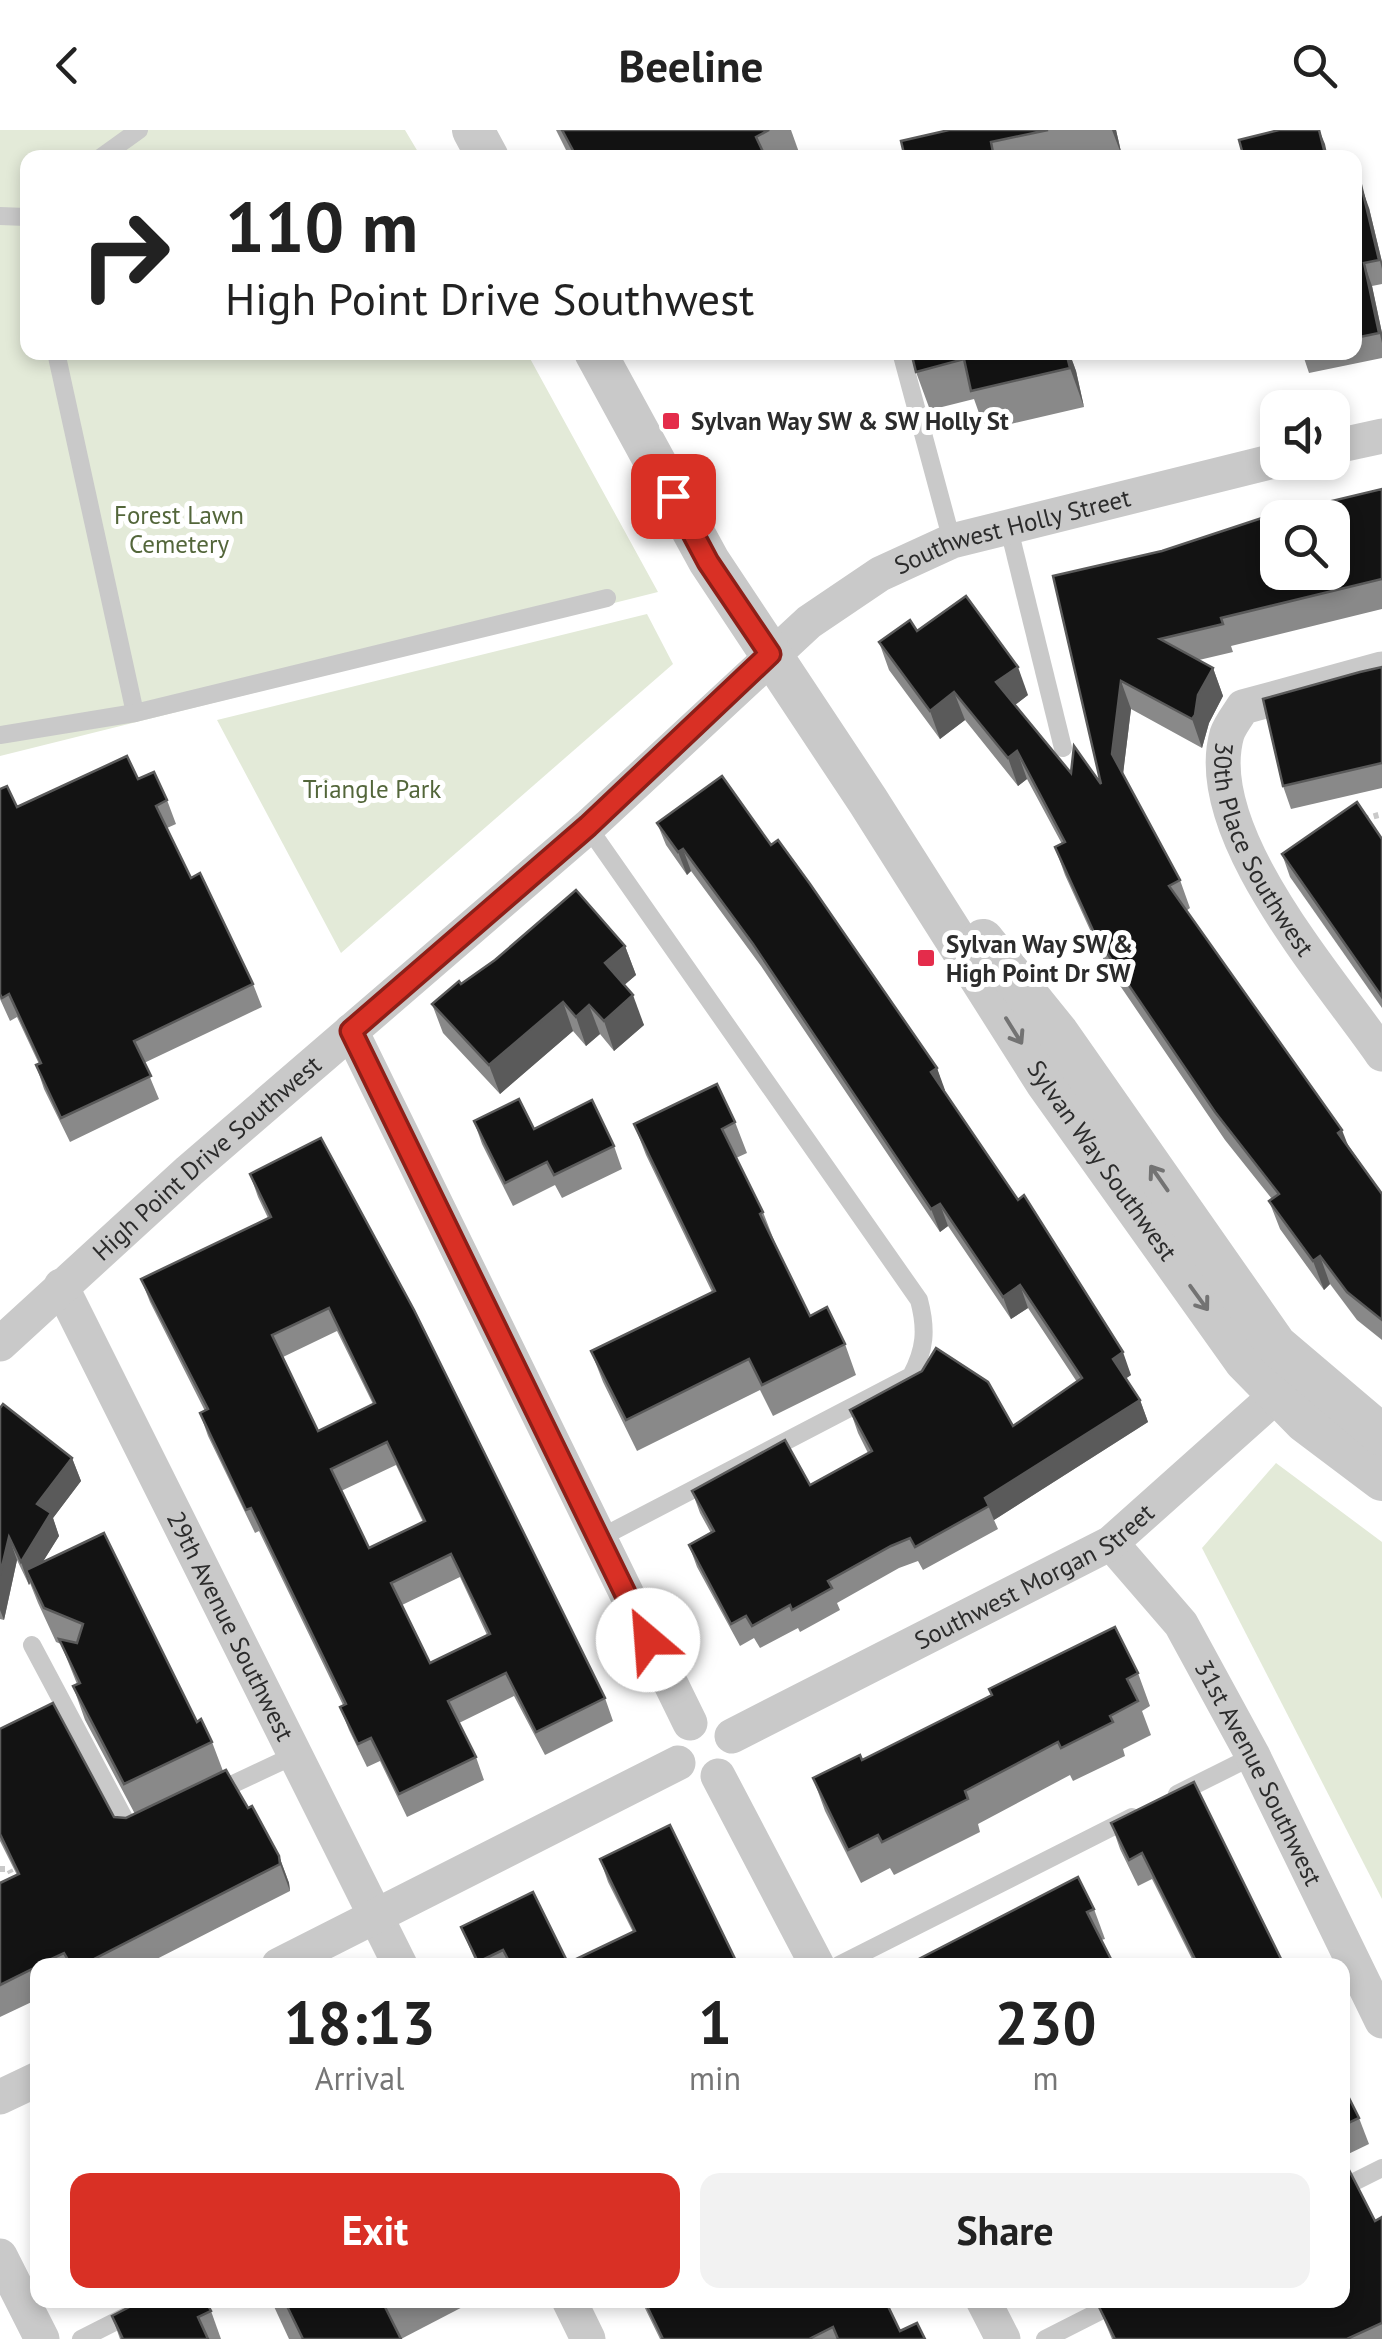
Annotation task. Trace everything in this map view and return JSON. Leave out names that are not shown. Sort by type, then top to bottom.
[{"type":"street","name":"Sylvan Way Southwest","points":[[598,360],[708,562],[868,801],[1046,1082],[1240,1355],[1382,1435]]},
{"type":"street","points":[[1350,444],[1382,436]]},
{"type":"street","name":"Southwest Holly Street","points":[[770,654],[880,574],[952,541],[1260,464]]},
{"type":"street","name":"High Point Drive Southwest","points":[[0,1344],[588,826],[770,654]]},
{"type":"street","name":"30th Place Southwest","points":[[1382,669],[1243,707],[1228,734],[1224,784],[1260,878],[1382,1054]]},
{"type":"street","points":[[351,1031],[690,1723]]},
{"type":"street","name":"29th Avenue Southwest","points":[[62,1286],[397,1958]]},
{"type":"street","name":"Sylvan Way Southwest","points":[[1290,1384],[1382,1480]]},
{"type":"street","name":"Southwest Morgan Street","points":[[732,1736],[1112,1542],[1290,1384]]},
{"type":"street","name":"31st Avenue Southwest","points":[[1112,1542],[1180,1624],[1253,1756],[1382,2021]]},
{"type":"street","points":[[713,1719],[732,1736],[734,1758],[718,1776],[693,1776],[678,1763],[675,1744],[690,1723],[713,1719]]},
{"type":"street","points":[[295,1958],[678,1763]]},
{"type":"street","points":[[718,1776],[813,1958]]},
{"type":"street","points":[[0,2097],[30,2083]]},
{"type":"street","points":[[0,2256],[42,2339]]},
{"type":"street","points":[[572,2308],[588,2339]]},
{"type":"street","points":[[988,2308],[1003,2339]]},
{"type":"lane","points":[[111,150],[139,130]]},
{"type":"lane","points":[[58,360],[136,713]]},
{"type":"lane","points":[[904,360],[952,541]]},
{"type":"lane","points":[[1008,525],[1063,748]]},
{"type":"lane","points":[[0,735],[136,713],[608,598]]},
{"type":"lane","points":[[588,826],[920,1300],[925,1322],[923,1353],[911,1376],[598,1538]]},
{"type":"lane","points":[[32,1645],[131,1834],[148,1825]]},
{"type":"lane","points":[[199,1800],[295,1755]]},
{"type":"lane","points":[[853,1958],[1253,1756]]},
{"type":"lane","points":[[1350,2184],[1382,2168]]},
{"type":"lane","points":[[81,2339],[142,2308]]},
{"type":"lane","points":[[1045,2339],[1106,2308]]},
{"type":"path","points":[[1354,821],[1382,814]]},
{"type":"path","points":[[0,1870],[9,1869],[11,1874]]},
{"type":"green space","name":"Forest Lawn Cemetery","points":[[0,130],[405,130],[417,150],[20,150],[20,360],[531,360],[658,592],[0,756]]},
{"type":"green space","name":"Triangle Park","points":[[647,614],[673,664],[341,953],[217,720]]},
{"type":"green space","points":[[1276,1463],[1382,1542],[1382,1899],[1202,1548]]},
{"type":"building","points":[[562,130],[769,130],[756,137],[762,150],[573,150]]},
{"type":"building","points":[[949,130],[1048,130],[991,142],[992,150],[903,150],[901,141]]},
{"type":"building","points":[[1279,130],[1319,130],[1324,150],[1242,150],[1239,140]]},
{"type":"building","points":[[1362,189],[1379,260],[1364,263],[1379,333],[1362,337]]},
{"type":"building","points":[[913,360],[960,360],[916,372]]},
{"type":"building","points":[[964,360],[1068,360],[1070,368],[971,391]]},
{"type":"building","points":[[1382,489],[1382,579],[1350,587],[1350,500],[1336,500]]},
{"type":"building","points":[[1260,519],[1260,590],[1337,590],[1221,618],[1223,624],[1160,639],[1213,668],[1198,695],[1195,715],[1192,719],[1121,681],[1112,754],[1180,880],[1169,886],[1342,1130],[1338,1133],[1382,1194],[1382,1320],[1347,1292],[1320,1256],[1313,1261],[1269,1201],[1279,1194],[1215,1112],[1096,937],[1055,847],[1065,842],[1017,751],[1008,758],[954,692],[930,711],[879,642],[910,620],[917,631],[966,596],[1018,667],[996,682],[1071,773],[1074,746],[1101,784],[1053,576],[1162,551]]},
{"type":"building","points":[[1382,667],[1382,763],[1283,786],[1263,699]]},
{"type":"building","points":[[127,756],[138,779],[154,772],[167,800],[156,806],[191,878],[200,873],[253,984],[134,1041],[151,1076],[61,1118],[9,994],[2,998],[0,994],[0,789],[7,786],[17,807]]},
{"type":"building","points":[[722,776],[771,845],[778,840],[810,884],[937,1068],[931,1072],[1018,1200],[1024,1195],[1123,1352],[1113,1359],[1140,1400],[985,1498],[989,1506],[915,1547],[910,1538],[891,1546],[828,1581],[832,1588],[752,1626],[746,1616],[731,1624],[689,1545],[714,1531],[692,1491],[785,1440],[810,1485],[872,1451],[850,1410],[922,1371],[936,1348],[988,1382],[1013,1426],[1082,1378],[1020,1285],[1003,1297],[940,1204],[931,1209],[753,944],[683,849],[678,852],[657,823]]},
{"type":"building","points":[[1357,802],[1382,839],[1382,997],[1282,854]]},
{"type":"building","points":[[576,890],[625,946],[605,963],[633,995],[604,1021],[589,1005],[576,1017],[563,1002],[489,1065],[432,1004],[459,981],[461,984],[495,960]]},
{"type":"building","points":[[717,1084],[735,1122],[722,1129],[810,1316],[827,1307],[845,1344],[762,1385],[749,1359],[626,1420],[591,1351],[715,1291],[634,1124]]},
{"type":"building","points":[[519,1099],[534,1129],[592,1100],[614,1146],[554,1175],[547,1162],[505,1183],[474,1121]]},
{"type":"building","points":[[321,1138],[414,1310],[605,1698],[536,1732],[506,1673],[448,1701],[476,1757],[399,1794],[371,1738],[358,1744],[340,1707],[346,1704],[251,1508],[246,1510],[200,1413],[208,1409],[141,1279],[271,1217],[250,1174]],"holes":[[[329,1308],[375,1403],[318,1431],[272,1335]],[[387,1442],[425,1521],[369,1548],[331,1469]],[[451,1554],[490,1634],[430,1663],[391,1583]]]},
{"type":"building","points":[[3,1404],[72,1458],[37,1504],[51,1513],[21,1562],[9,1537],[0,1575],[0,1408]]},
{"type":"building","points":[[104,1533],[197,1722],[201,1719],[212,1742],[124,1784],[73,1686],[80,1683],[59,1639],[77,1643],[83,1624],[44,1608],[26,1570]]},
{"type":"building","points":[[1115,1627],[1138,1673],[1127,1679],[1138,1701],[1110,1716],[1113,1722],[1061,1748],[1058,1742],[965,1791],[968,1799],[882,1842],[878,1835],[848,1850],[813,1778],[860,1755],[862,1760],[992,1695],[989,1689]]},
{"type":"building","points":[[53,1703],[114,1817],[126,1818],[226,1770],[248,1808],[252,1806],[280,1864],[96,1958],[67,1958],[64,1953],[53,1958],[30,1958],[30,1970],[0,1985],[0,1883],[19,1874],[0,1834],[0,1729]]},
{"type":"building","points":[[1194,1782],[1281,1958],[1194,1958],[1142,1853],[1129,1860],[1111,1823]]},
{"type":"building","points":[[670,1825],[735,1958],[578,1958],[635,1931],[600,1859]]},
{"type":"building","points":[[1078,1877],[1094,1909],[1087,1912],[1110,1958],[921,1958]]},
{"type":"building","points":[[533,1892],[566,1958],[507,1958],[503,1950],[476,1958],[461,1927]]},
{"type":"building","points":[[1350,2100],[1359,2118],[1350,2122]]},
{"type":"building","points":[[1350,2172],[1375,2221],[1382,2217],[1382,2323],[1347,2339],[1115,2339],[1100,2308],[1350,2308]]},
{"type":"building","points":[[128,2308],[211,2311],[198,2317],[208,2339],[123,2339],[112,2316]]},
{"type":"building","points":[[288,2308],[386,2308],[401,2339],[303,2339]]},
{"type":"building","points":[[648,2308],[889,2308],[900,2331],[917,2323],[925,2339],[838,2339],[833,2327],[809,2339],[663,2339]]},
{"type":"place","name":"Sylvan Way SW & SW Holly St","points":[[671,421]]},
{"type":"place","name":"Sylvan Way SW & High Point Dr SW","points":[[926,958]]},
{"type":"route","points":[[648,1640],[351,1031],[588,826],[770,654],[708,562],[673,496]]}]
